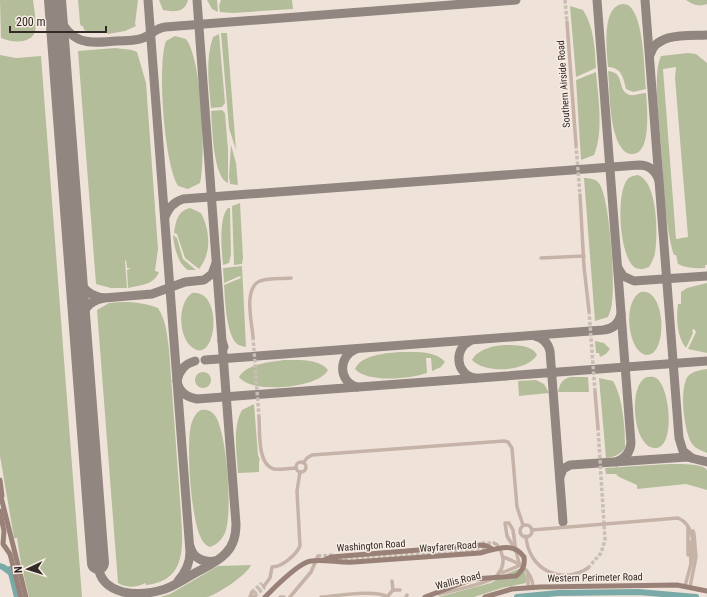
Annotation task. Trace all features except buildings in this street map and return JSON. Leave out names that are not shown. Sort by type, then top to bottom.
[{"type":"street","name":"Southern Airside Road","points":[[567,22],[576,145]]},
{"type":"street","points":[[580,195],[589,311]]},
{"type":"street","points":[[541,258],[584,256]]},
{"type":"street","points":[[253,337],[250,297],[252,288],[262,281],[291,278]]},
{"type":"street","points":[[595,392],[598,428]]},
{"type":"street","points":[[259,417],[264,463],[275,469],[296,468],[297,471],[300,472]]},
{"type":"street","points":[[304,463],[307,458],[312,455],[504,441],[508,442],[512,448],[517,507],[523,525],[520,532],[522,535],[526,536]]},
{"type":"street","points":[[296,468],[298,463],[304,463]]},
{"type":"street","points":[[300,472],[306,470],[306,465],[304,463]]},
{"type":"street","points":[[264,585],[271,575],[272,568],[280,566],[296,553],[300,546],[297,491],[300,472]]},
{"type":"street","points":[[0,480],[4,531],[3,544],[10,554],[21,597]]},
{"type":"street","points":[[0,493],[2,509],[26,597]]},
{"type":"street","points":[[532,530],[678,518],[683,520],[688,526],[691,542],[693,564],[688,587]]},
{"type":"street","points":[[516,551],[508,539],[505,523],[509,523],[513,530],[516,551],[520,564],[528,573],[531,587]]},
{"type":"street","points":[[523,525],[529,526],[532,530]]},
{"type":"street","points":[[526,536],[531,534],[532,530]]},
{"type":"street","points":[[526,536],[527,545],[532,557],[540,567],[548,572],[568,576],[588,568]]},
{"type":"street","points":[[508,539],[514,538]]},
{"type":"street","points":[[494,543],[503,557],[503,563],[499,572]]},
{"type":"street","name":"Washington Road","points":[[319,560],[338,556],[481,545],[494,549]]},
{"type":"street","name":"Wayfarer Road","points":[[265,597],[301,565],[309,561],[362,562],[480,554],[494,549],[512,548],[516,548],[524,557],[525,563],[521,572],[516,576],[473,579],[425,597]]},
{"type":"street","points":[[494,549],[501,552]]},
{"type":"street","points":[[503,557],[520,564]]},
{"type":"street","points":[[290,597],[319,560]]},
{"type":"street","name":"Wallis Road","points":[[432,594],[441,594],[488,581],[499,572],[504,572],[520,564]]},
{"type":"street","points":[[321,597],[376,595],[388,597],[393,590],[392,581]]},
{"type":"street","name":"Western Perimeter Road","points":[[485,597],[512,589],[531,587],[659,585],[688,587],[707,591]]},
{"type":"street","points":[[393,590],[400,590]]},
{"type":"green space","points":[[0,0],[33,0],[36,25],[35,32],[29,39],[24,41],[9,41],[1,38]]},
{"type":"green space","points":[[78,0],[138,0],[136,26],[125,31],[108,34],[92,33],[84,30],[80,23]]},
{"type":"green space","points":[[159,0],[188,0],[184,7],[178,11],[171,11],[163,10]]},
{"type":"green space","points":[[207,0],[217,0],[218,12],[212,9]]},
{"type":"green space","points":[[221,0],[292,0],[293,9],[233,13],[220,12],[219,6]]},
{"type":"green space","points":[[686,0],[707,0],[707,4],[696,5]]},
{"type":"green space","points":[[622,4],[630,7],[636,16],[643,48],[646,89],[633,92],[626,89],[623,77],[619,71],[608,67],[606,41],[608,21],[615,7]]},
{"type":"green space","points":[[570,6],[583,10],[587,17],[592,31],[595,53],[596,68],[576,77]]},
{"type":"green space","points":[[221,33],[227,33],[236,150],[229,128]]},
{"type":"green space","points":[[219,34],[225,103],[222,107],[211,108],[208,64],[213,37]]},
{"type":"green space","points":[[175,36],[186,39],[191,50],[196,67],[201,109],[203,152],[200,183],[188,189],[178,186],[173,174],[163,114],[163,53],[166,41]]},
{"type":"green space","points":[[115,48],[137,52],[146,83],[158,249],[155,271],[159,272],[154,280],[146,284],[128,288],[127,270],[131,268],[127,268],[126,260],[127,288],[111,288],[96,284],[78,51]]},
{"type":"green space","points":[[688,53],[696,54],[707,63],[707,265],[705,265],[705,268],[691,268],[678,264],[669,237],[657,100],[658,64],[661,56]],"holes":[[[676,67],[675,78],[688,237],[676,239],[663,69]]]},
{"type":"green space","points":[[0,55],[16,58],[41,56],[82,597],[29,597],[21,564],[17,538],[14,538],[0,456]]},
{"type":"green space","points":[[608,71],[614,72],[617,75],[623,90],[626,93],[632,95],[646,93],[646,138],[639,152],[628,154],[619,144],[613,127],[610,108]]},
{"type":"green space","points":[[596,72],[600,114],[599,136],[594,155],[581,160],[576,80]]},
{"type":"green space","points":[[222,110],[225,113],[228,150],[228,183],[223,179],[219,172],[213,139],[211,111]]},
{"type":"green space","points":[[231,145],[236,163],[238,185],[230,184],[229,176]]},
{"type":"green space","points":[[638,175],[645,180],[650,188],[653,198],[656,222],[655,255],[649,267],[643,269],[637,269],[634,267],[625,250],[622,238],[620,211],[621,198],[627,180],[632,176]]},
{"type":"green space","points":[[584,178],[597,181],[602,190],[606,203],[611,239],[613,277],[612,306],[608,317],[595,321]]},
{"type":"green space","points":[[240,203],[243,258],[242,264],[234,265],[232,206]]},
{"type":"green space","points":[[190,208],[201,213],[208,234],[208,249],[199,269],[185,258],[177,234],[174,233],[180,214],[186,209]]},
{"type":"green space","points":[[228,208],[230,208],[231,255],[229,263],[223,265],[222,227],[225,213]]},
{"type":"green space","points":[[173,235],[177,238],[183,259],[196,270],[188,270],[182,264],[174,245]]},
{"type":"green space","points":[[242,266],[246,347],[237,344],[230,333],[225,299],[224,285],[241,278],[240,276],[224,283],[223,268]]},
{"type":"green space","points":[[707,283],[707,353],[688,349],[696,332],[694,329],[692,330],[693,333],[686,348],[679,333],[677,315],[678,304],[681,304],[681,292],[687,288]]},
{"type":"green space","points":[[641,292],[649,293],[655,300],[659,310],[661,322],[661,334],[658,344],[654,352],[647,355],[639,351],[635,345],[632,338],[629,320],[632,303],[636,296]]},
{"type":"green space","points":[[192,293],[202,295],[209,302],[213,313],[214,325],[212,337],[207,346],[201,350],[193,348],[188,343],[184,337],[182,329],[181,320],[184,304]]},
{"type":"green space","points":[[134,302],[158,308],[167,333],[169,349],[181,514],[182,549],[180,560],[176,569],[169,577],[159,582],[146,585],[145,583],[135,587],[128,587],[118,583],[97,310],[109,303]]},
{"type":"green space","points":[[595,341],[604,343],[610,349],[606,354],[600,357],[599,353],[596,353]]},
{"type":"green space","points":[[506,345],[528,347],[537,355],[532,361],[524,365],[506,369],[486,368],[478,365],[472,360],[474,356],[482,350]]},
{"type":"green space","points":[[418,352],[436,355],[445,362],[441,367],[432,371],[431,358],[426,358],[427,373],[400,378],[379,378],[369,376],[355,369],[358,364],[368,358],[381,354]]},
{"type":"green space","points":[[284,360],[301,360],[319,363],[328,370],[312,382],[284,387],[257,386],[246,382],[239,377],[247,369],[253,366]]},
{"type":"green space","points":[[707,369],[707,453],[696,448],[690,440],[685,421],[683,399],[686,380],[689,375]]},
{"type":"green space","points":[[200,372],[206,372],[211,377],[209,386],[206,388],[200,388],[195,383],[195,377]]},
{"type":"green space","points":[[571,377],[588,377],[589,392],[558,392],[562,382]]},
{"type":"green space","points":[[647,377],[655,377],[661,383],[665,392],[669,416],[666,438],[662,445],[656,448],[648,446],[642,439],[635,416],[637,391],[641,382]]},
{"type":"green space","points":[[599,378],[613,381],[619,396],[624,422],[625,448],[617,455],[606,458]]},
{"type":"green space","points":[[536,380],[544,384],[549,393],[519,396],[518,381]]},
{"type":"green space","points":[[254,404],[258,455],[260,460],[259,472],[238,473],[236,441],[237,424],[242,410]]},
{"type":"green space","points":[[201,410],[210,411],[216,417],[223,440],[228,475],[229,509],[225,533],[219,542],[210,547],[200,536],[194,513],[190,481],[189,448],[191,425],[193,418]]},
{"type":"green space","points":[[690,464],[705,468],[707,470],[707,490],[686,484],[637,489],[637,485],[619,477],[616,474],[606,474],[605,468]]},
{"type":"green space","points":[[251,565],[249,569],[238,579],[225,588],[207,597],[160,597],[170,594],[218,566]]},
{"type":"green space","points":[[521,568],[526,574],[526,583],[502,588],[474,597],[438,597],[491,583],[504,575]]},
{"type":"waterway","points":[[0,566],[11,573]]},
{"type":"waterway","points":[[10,569],[17,597]]},
{"type":"waterway","points":[[517,597],[558,593],[639,592],[696,597]]},
{"type":"taxiway","points":[[148,0],[177,381],[179,388],[186,395],[197,399],[707,361]]},
{"type":"taxiway","points":[[197,0],[222,341],[224,347]]},
{"type":"taxiway","points":[[57,15],[68,32],[81,40],[88,42],[130,41],[143,38],[165,27],[516,0]]},
{"type":"taxiway","points":[[597,0],[631,443],[630,450],[622,459],[616,462]]},
{"type":"taxiway","points":[[645,0],[679,438],[683,451],[692,458]]},
{"type":"taxiway","points":[[650,55],[653,48],[659,42],[666,39],[682,36],[707,35]]},
{"type":"taxiway","points":[[165,217],[172,206],[183,199],[639,165],[652,169],[659,181]]},
{"type":"taxiway","points":[[80,330],[84,313],[88,305],[92,302],[104,298],[152,294],[185,282],[204,280],[212,274],[216,263]]},
{"type":"taxiway","points":[[618,268],[623,276],[634,281],[707,276]]},
{"type":"taxiway","points":[[76,275],[87,291],[104,298]]},
{"type":"taxiway","points":[[205,360],[603,330],[615,325],[619,321],[621,314]]},
{"type":"taxiway","points":[[535,336],[545,341],[550,351],[563,522]]},
{"type":"taxiway","points":[[98,563],[100,574],[105,583],[113,588],[122,592],[155,592],[165,589],[216,562],[229,550],[233,543],[236,524],[222,341]]},
{"type":"taxiway","points":[[470,341],[461,350],[459,361],[464,372],[475,378]]},
{"type":"taxiway","points":[[356,349],[350,352],[346,357],[343,363],[343,369],[346,380],[357,387]]},
{"type":"taxiway","points":[[178,581],[187,567],[190,552],[177,381],[183,368],[195,361]]},
{"type":"taxiway","points":[[560,477],[563,469],[570,465],[687,457],[707,462]]},
{"type":"taxiway","points":[[190,546],[193,554],[199,559],[215,561]]},
{"type":"runway","points":[[55,0],[98,563]]},
{"type":"tunnel","points":[[565,0],[567,22]]},
{"type":"tunnel","points":[[576,145],[580,195]]},
{"type":"tunnel","points":[[589,311],[595,392]]},
{"type":"tunnel","points":[[253,337],[259,417]]},
{"type":"tunnel","points":[[588,568],[601,553],[605,540],[598,428]]},
{"type":"tunnel","points":[[482,543],[494,543]]},
{"type":"tunnel","points":[[339,560],[486,549]]},
{"type":"tunnel","points":[[318,556],[334,555]]},
{"type":"tunnel","points":[[252,592],[262,583]]},
{"type":"tunnel","points":[[254,594],[264,586]]},
{"type":"tunnel","points":[[255,596],[265,587]]}]
